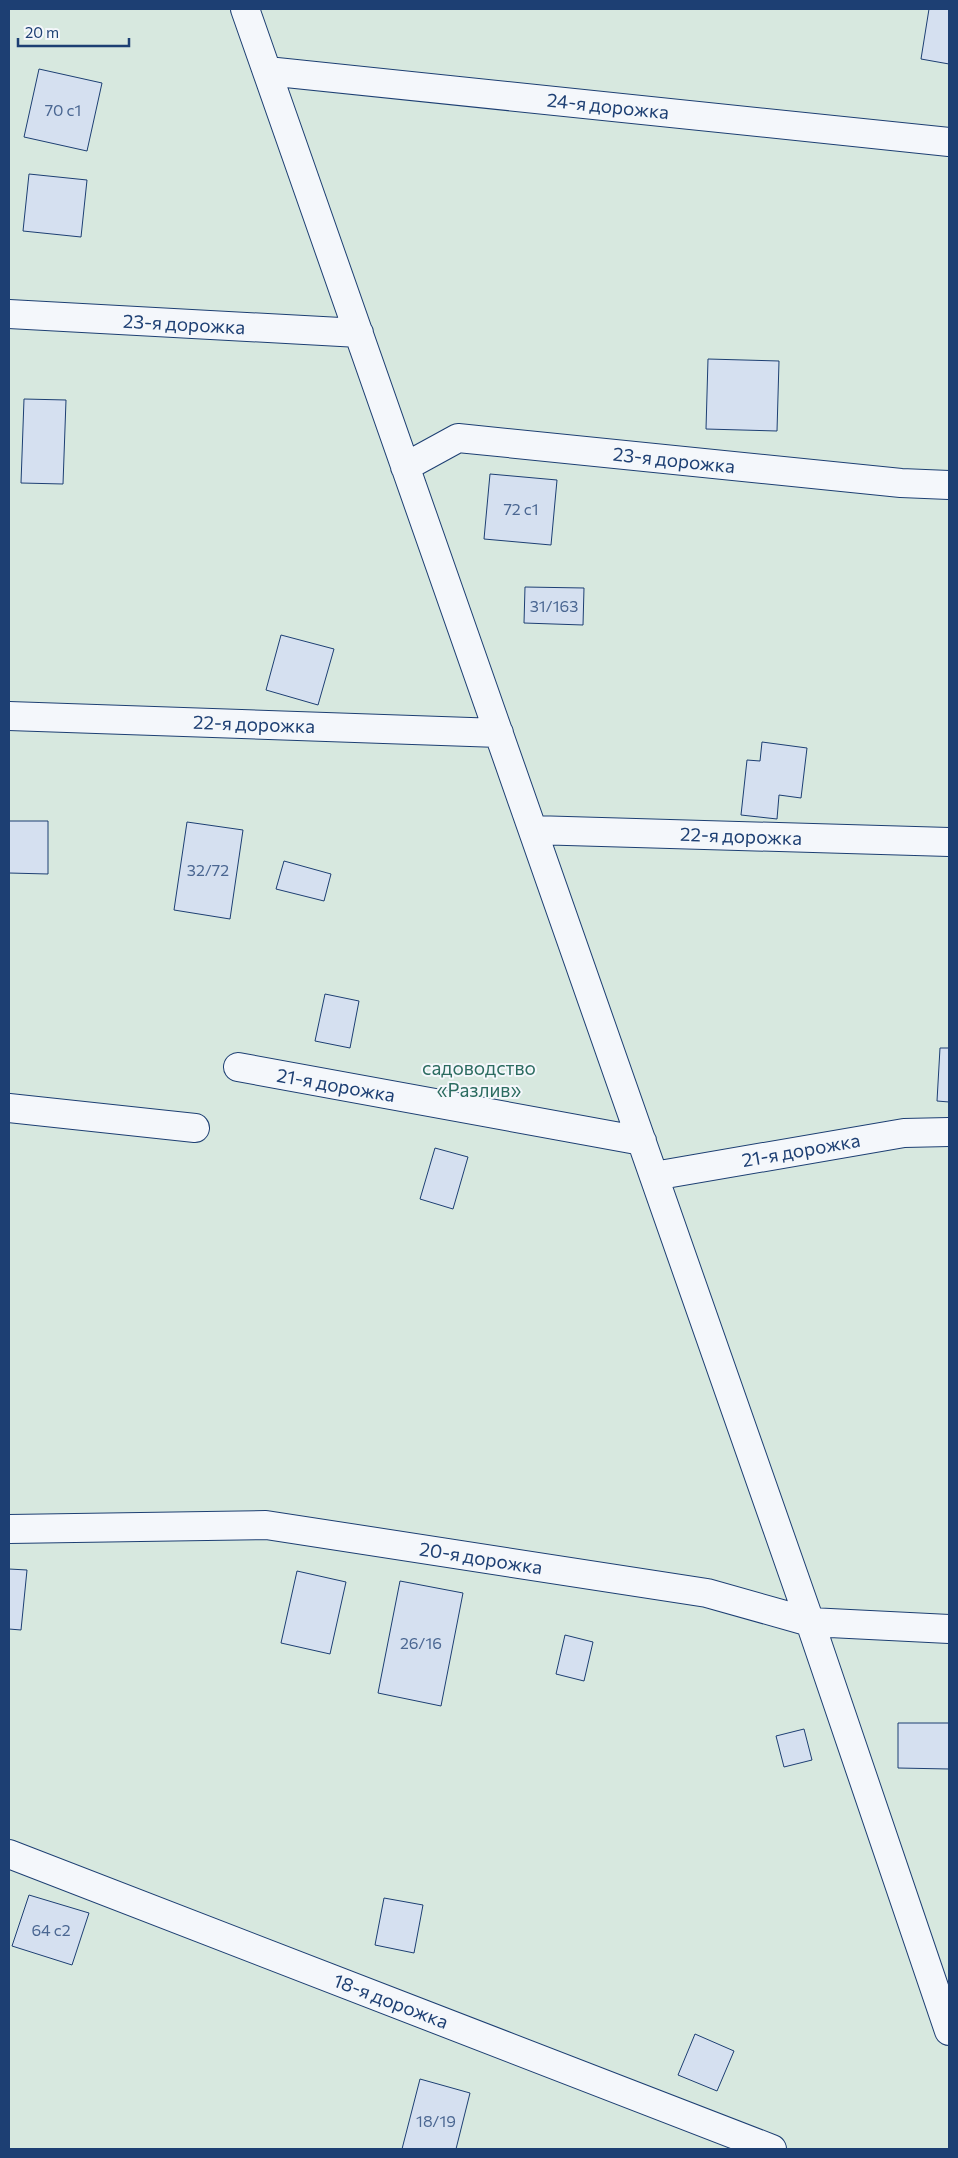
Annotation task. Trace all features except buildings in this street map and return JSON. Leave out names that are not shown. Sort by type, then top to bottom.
[{"type":"street","points":[[245,9],[810,1622],[949,2031]]},
{"type":"street","name":"24-я дорожка","points":[[267,71],[949,142]]},
{"type":"street","name":"23-я дорожка","points":[[9,314],[358,333]]},
{"type":"street","name":"23-я дорожка","points":[[405,467],[458,438],[902,483],[949,484]]},
{"type":"street","name":"22-я дорожка","points":[[9,716],[498,733]]},
{"type":"street","name":"22-я дорожка","points":[[533,830],[949,842]]},
{"type":"street","name":"21-я дорожка","points":[[238,1067],[642,1141]]},
{"type":"street","points":[[9,1108],[195,1128]]},
{"type":"street","name":"21-я дорожка","points":[[654,1176],[904,1133],[949,1132]]},
{"type":"street","name":"20-я дорожка","points":[[9,1529],[266,1525],[707,1593],[810,1622],[949,1629]]},
{"type":"street","name":"18-я дорожка","points":[[9,1854],[772,2149]]},
{"type":"green space","name":"садоводство «Разлив»","points":[[9,9],[949,9],[949,2149],[9,2149]]}]
